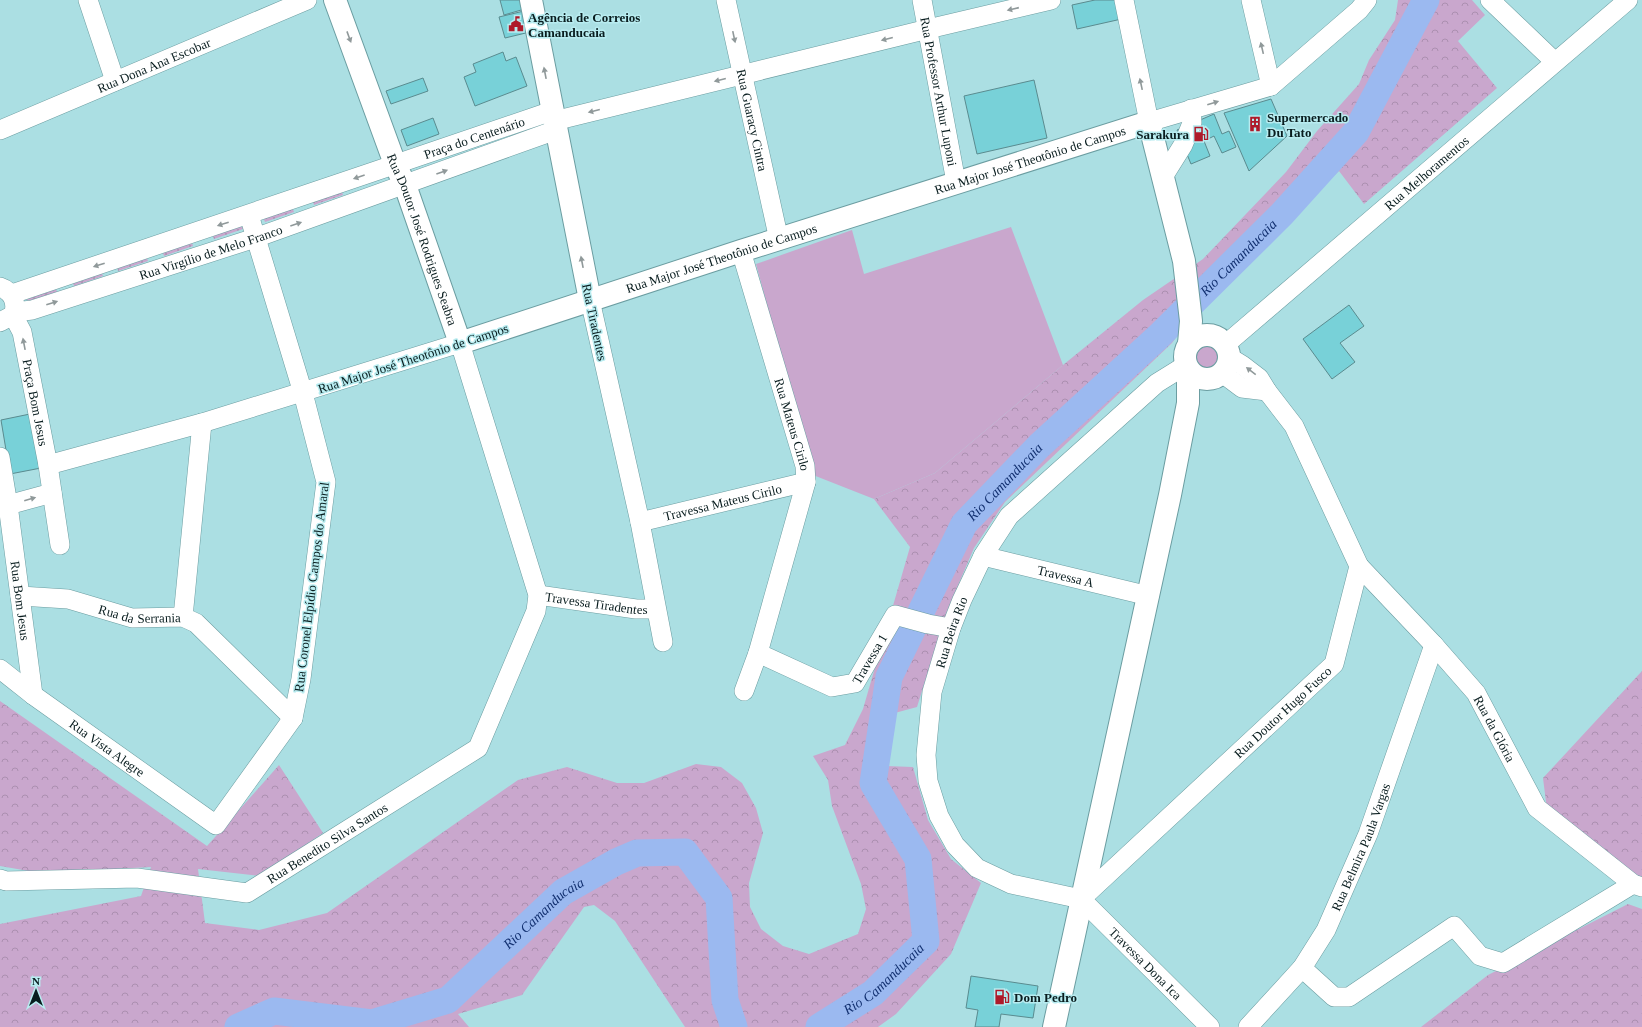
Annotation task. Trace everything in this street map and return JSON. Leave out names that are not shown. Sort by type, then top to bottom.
[{"type":"main road","name":"Rua Doutor José Rodrigues Seabra","points":[[335,0],[395,164],[405,185],[460,343]]},
{"type":"main road","name":"Rua Tiradentes","points":[[531,0],[590,300]]},
{"type":"main road","points":[[1148,122],[1184,261],[1191,321],[1214,356]]},
{"type":"main road","name":"Rua Major José Theotônio de Campos","points":[[460,343],[741,251],[1148,122]]},
{"type":"main road","points":[[1054,1027],[1149,596],[1188,403],[1187,368],[1184,358],[1185,351],[1214,356]]},
{"type":"main road","points":[[1187,368],[1196,377],[1201,379],[1214,356]]},
{"type":"main road","points":[[1188,403],[1214,356]]},
{"type":"street","points":[[88,0],[115,81]]},
{"type":"street","name":"Rua Dona Ana Escobar","points":[[0,130],[307,0]]},
{"type":"street","name":"Rua Guaracy Cintra","points":[[726,0],[779,240]]},
{"type":"street","name":"Rua Professor Arthur Luponi","points":[[922,0],[956,182]]},
{"type":"street","points":[[554,121],[1051,0]]},
{"type":"street","points":[[1124,0],[1148,122]]},
{"type":"street","points":[[1251,0],[1271,86]]},
{"type":"street","name":"Rua Major José Theotônio de Campos","points":[[1148,122],[1271,86],[1359,10],[1367,0]]},
{"type":"street","points":[[1490,0],[1555,62]]},
{"type":"street","name":"Rua Melhoramentos","points":[[1214,356],[1628,0]]},
{"type":"street","points":[[1163,177],[1183,145],[1192,123],[1192,109]]},
{"type":"street","name":"Praça do Centenário","points":[[395,164],[554,121]]},
{"type":"street","name":"Praça do Centenário","points":[[405,185],[554,121]]},
{"type":"street","name":"Rua Virgílio de Melo Franco","points":[[8,306],[249,215],[395,164]]},
{"type":"street","name":"Rua Virgílio de Melo Franco","points":[[8,306],[32,310],[256,238],[405,185]]},
{"type":"street","name":"Rua Coronel Elpídio Campos do Amaral","points":[[216,824],[293,718],[302,679],[326,482],[303,393],[249,215]]},
{"type":"street","name":"Rua Mateus Cirilo","points":[[741,251],[804,466],[806,482],[758,653],[744,691]]},
{"type":"street","name":"Rua Tiradentes","points":[[590,300],[640,522],[663,642]]},
{"type":"street","name":"Praça Bom Jesus","points":[[8,306],[22,332],[48,465],[60,545]]},
{"type":"street","name":"Rua Major José Theotônio de Campos","points":[[48,465],[202,423],[303,393],[460,343]]},
{"type":"street","name":"Rua Doutor José Rodrigues Seabra","points":[[460,343],[538,595]]},
{"type":"street","points":[[1214,356],[1242,388],[1267,391],[1294,426],[1360,566]]},
{"type":"street","name":"Rua Beira Rio","points":[[1081,899],[1011,884],[977,868],[955,845],[938,816],[928,781],[926,755],[932,692],[951,628],[983,556],[1009,516],[1157,382],[1187,368]]},
{"type":"street","points":[[183,617],[202,423]]},
{"type":"street","points":[[0,457],[8,506],[52,493]]},
{"type":"street","name":"Travessa Mateus Cirilo","points":[[640,522],[806,482]]},
{"type":"street","name":"Rua Bom Jesus","points":[[8,506],[33,695]]},
{"type":"street","name":"Travessa A","points":[[983,556],[1149,596]]},
{"type":"street","name":"Rua da Glória","points":[[1360,566],[1434,645],[1476,693],[1537,808],[1637,886]]},
{"type":"street","name":"Rua Doutor Hugo Fusco","points":[[1081,899],[1334,664],[1360,566]]},
{"type":"street","name":"Travessa Tiradentes","points":[[538,595],[636,609],[656,609]]},
{"type":"street","name":"Rua Benedito Silva Santos","points":[[0,880],[136,878],[247,893],[478,748],[536,611],[538,595]]},
{"type":"street","name":"Rua da Serrania","points":[[20,596],[68,599],[132,618],[183,617],[196,623],[293,718]]},
{"type":"street","name":"Travessa 1","points":[[758,653],[832,687],[854,683],[895,615],[928,624],[951,628]]},
{"type":"street","name":"Rua Belmira Paula Vargas","points":[[1248,1027],[1302,968],[1326,930],[1368,834],[1434,645]]},
{"type":"street","name":"Rua Vista Alegre","points":[[0,669],[33,695],[216,824]]},
{"type":"street","points":[[1302,968],[1334,997],[1349,997],[1454,926],[1480,956],[1503,963],[1637,886]]},
{"type":"street","name":"Travessa Dona Ica","points":[[1081,899],[1210,1027]]},
{"type":"green space","points":[[1398,0],[1472,0],[1485,15],[1458,41],[1497,88],[1364,204],[1339,171],[1212,288],[1172,343],[1005,502],[974,548],[947,611],[917,707],[891,714],[886,766],[913,767],[928,820],[951,859],[981,883],[951,954],[896,1014],[878,1027],[685,1027],[615,921],[594,905],[584,907],[522,995],[458,1014],[469,1027],[0,1027],[0,924],[141,896],[151,867],[40,873],[0,866],[0,701],[207,846],[279,765],[323,833],[260,876],[198,869],[205,923],[259,930],[327,913],[518,780],[567,767],[617,783],[644,783],[696,764],[721,767],[742,783],[756,808],[763,833],[749,883],[750,907],[761,929],[783,946],[809,954],[858,934],[866,909],[861,884],[832,806],[828,780],[813,756],[845,745],[863,709],[910,547],[874,499],[935,473],[1143,300],[1203,259],[1286,172],[1317,131],[1359,84],[1369,60],[1395,20]]},
{"type":"green space","points":[[341,189],[343,195],[314,205],[312,199]]},
{"type":"green space","points":[[292,207],[294,212],[265,222],[263,217]]},
{"type":"green space","points":[[241,224],[243,229],[214,239],[212,234]]},
{"type":"green space","points":[[1011,227],[1063,365],[935,473],[874,499],[813,475],[756,264],[852,230],[864,274]]},
{"type":"green space","points":[[191,240],[193,246],[164,256],[162,250]]},
{"type":"green space","points":[[146,256],[148,261],[118,271],[117,266]]},
{"type":"green space","points":[[101,271],[103,276],[74,286],[72,281]]},
{"type":"green space","points":[[55,286],[57,292],[28,302],[26,296]]},
{"type":"green space","points":[[1206,337],[1218,341],[1224,365],[1215,373],[1205,376],[1196,374],[1187,357],[1193,346],[1201,339]]},
{"type":"green space","points":[[1642,671],[1642,877],[1639,877],[1547,810],[1543,778]]},
{"type":"green space","points":[[1628,904],[1642,909],[1642,1027],[1421,1027],[1488,975]]},
{"type":"building","points":[[500,0],[525,0],[528,8],[504,15]]},
{"type":"building","points":[[1095,0],[1122,0],[1126,18],[1077,29],[1072,5]]},
{"type":"building","name":"Agência de Correios Camanducaia","points":[[528,10],[534,31],[505,38],[499,17]]},
{"type":"building","points":[[503,52],[506,61],[516,57],[527,86],[475,106],[464,77],[476,72],[473,64]]},
{"type":"building","points":[[423,78],[428,91],[391,104],[386,91]]},
{"type":"building","points":[[1034,80],[1047,138],[977,154],[964,96]]},
{"type":"building","name":"Supermercado Du Tato","points":[[1271,99],[1287,136],[1249,171],[1224,113]]},
{"type":"building","points":[[1214,114],[1222,134],[1229,131],[1236,147],[1222,153],[1214,136],[1204,141],[1210,156],[1191,164],[1177,130]]},
{"type":"building","points":[[433,118],[439,134],[407,146],[401,130]]},
{"type":"building","points":[[1349,305],[1364,326],[1340,343],[1355,362],[1332,379],[1303,339]]},
{"type":"building","points":[[30,414],[41,468],[10,474],[1,420]]},
{"type":"building","name":"Dom Pedro","points":[[971,976],[1038,986],[1033,1018],[1001,1014],[999,1027],[975,1027],[978,1010],[966,1008]]},
{"type":"waterway","name":"Rio Camanducaia","points":[[819,1027],[873,993],[926,941],[918,859],[873,783],[889,677],[964,524],[1039,446],[1158,337],[1282,214],[1356,132],[1426,0]]},
{"type":"waterway","name":"Rio Camanducaia","points":[[238,1027],[274,1011],[372,1023],[448,1000],[563,892],[616,862],[637,853],[685,852],[719,898],[725,1000],[734,1027]]},
{"type":"place","name":"Agência de Correios Camanducaia","points":[[516,24]]},
{"type":"place","name":"Supermercado Du Tato","points":[[1255,124]]},
{"type":"place","name":"Sarakura","points":[[1201,134]]},
{"type":"place","name":"Dom Pedro","points":[[1002,997]]}]
